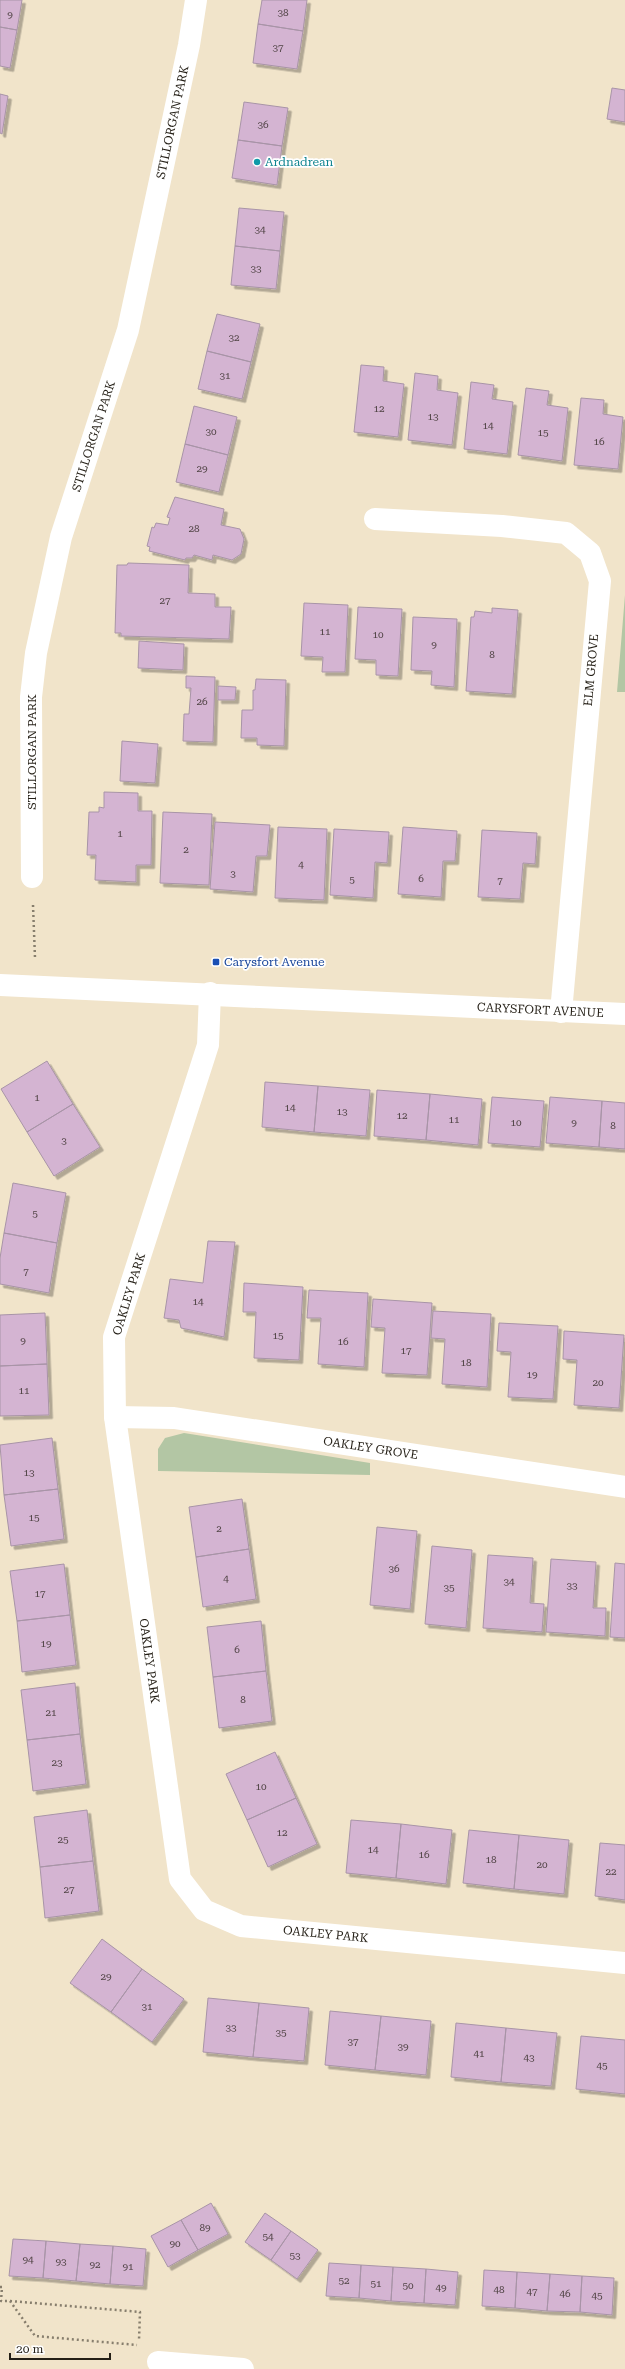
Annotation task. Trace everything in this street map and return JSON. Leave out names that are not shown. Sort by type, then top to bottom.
[{"type":"street","name":"STILLORGAN PARK","points":[[32,877],[31,697],[36,653],[61,538],[128,330],[189,45],[196,0]]},
{"type":"street","name":"ELM GROVE","points":[[375,519],[502,526],[566,533],[590,553],[600,581],[560,1012]]},
{"type":"street","name":"CARYSFORT AVENUE","points":[[0,985],[210,993],[560,1012],[625,1014]]},
{"type":"street","name":"OAKLEY PARK","points":[[210,993],[208,1044],[114,1337],[115,1417],[180,1879],[204,1910],[241,1926],[625,1963]]},
{"type":"street","name":"OAKLEY GROVE","points":[[115,1417],[174,1418],[625,1487]]},
{"type":"street","points":[[158,2362],[243,2369]]},
{"type":"path","points":[[32,877],[37,986]]},
{"type":"path","points":[[0,2287],[2,2287],[1,2300],[140,2312],[139,2345],[35,2336],[10,2301]]},
{"type":"green space","points":[[625,595],[625,692],[617,692]]},
{"type":"green space","points":[[184,1433],[370,1463],[370,1475],[158,1471],[158,1449],[165,1438]]},
{"type":"building","points":[[0,0],[22,0],[17,30],[0,27]]},
{"type":"building","points":[[262,0],[307,0],[303,31],[258,24]]},
{"type":"building","points":[[258,24],[303,31],[297,69],[253,63]]},
{"type":"building","points":[[0,27],[17,30],[10,68],[0,66]]},
{"type":"building","points":[[612,88],[625,90],[625,122],[607,119]]},
{"type":"building","points":[[0,94],[8,96],[2,134],[0,133]]},
{"type":"building","points":[[244,102],[288,108],[282,146],[238,140]]},
{"type":"building","name":"Ardnadrean","points":[[238,140],[282,146],[277,185],[232,178]]},
{"type":"building","points":[[239,208],[284,212],[280,251],[235,246]]},
{"type":"building","points":[[235,246],[280,251],[276,289],[231,285]]},
{"type":"building","points":[[217,314],[260,324],[251,362],[207,351]]},
{"type":"building","points":[[207,351],[251,362],[242,399],[198,389]]},
{"type":"building","points":[[361,365],[384,367],[383,381],[404,384],[398,437],[354,432]]},
{"type":"building","points":[[415,373],[438,376],[437,390],[458,393],[452,445],[408,440]]},
{"type":"building","points":[[471,382],[494,385],[492,399],[513,402],[507,454],[464,449]]},
{"type":"building","points":[[526,388],[549,391],[547,405],[568,408],[562,461],[518,455]]},
{"type":"building","points":[[581,398],[604,400],[603,414],[623,417],[618,469],[574,465]]},
{"type":"building","points":[[194,406],[237,417],[228,455],[185,444]]},
{"type":"building","points":[[185,444],[228,455],[219,492],[176,482]]},
{"type":"building","points":[[175,497],[224,509],[221,525],[240,529],[244,539],[241,554],[232,560],[213,555],[212,560],[194,555],[192,558],[186,558],[185,560],[149,551],[150,547],[147,546],[152,527],[154,528],[156,523],[168,525],[170,518],[167,517]]},
{"type":"building","points":[[128,563],[189,565],[188,593],[215,594],[215,607],[231,607],[229,639],[121,636],[121,633],[115,633],[117,565],[127,565]]},
{"type":"building","points":[[304,603],[348,605],[345,672],[322,672],[323,657],[301,656]]},
{"type":"building","points":[[358,607],[402,609],[398,676],[376,675],[376,660],[355,659]]},
{"type":"building","points":[[492,608],[518,610],[512,694],[466,691],[471,617],[474,617],[475,611],[492,613]]},
{"type":"building","points":[[413,617],[457,619],[454,687],[431,685],[432,671],[411,670]]},
{"type":"building","points":[[139,641],[184,644],[183,670],[138,668]]},
{"type":"building","points":[[186,676],[215,677],[213,742],[183,741],[184,714],[189,714],[191,688],[186,688]]},
{"type":"building","points":[[256,679],[286,680],[284,746],[257,745],[257,738],[241,738],[242,710],[253,710],[253,690],[255,690]]},
{"type":"building","points":[[218,686],[236,687],[235,700],[218,700]]},
{"type":"building","points":[[122,741],[158,744],[155,783],[120,781]]},
{"type":"building","points":[[104,792],[138,793],[138,811],[152,811],[151,865],[136,865],[136,882],[95,880],[96,855],[87,855],[89,812],[99,812],[99,807],[104,808]]},
{"type":"building","points":[[163,812],[212,814],[209,885],[160,883]]},
{"type":"building","points":[[215,822],[270,825],[267,856],[256,856],[253,892],[210,889]]},
{"type":"building","points":[[278,827],[327,829],[324,900],[275,898]]},
{"type":"building","points":[[403,827],[457,831],[455,861],[443,861],[441,897],[398,894]]},
{"type":"building","points":[[334,829],[389,832],[387,863],[375,862],[373,898],[330,895]]},
{"type":"building","points":[[482,830],[537,833],[535,864],[523,863],[520,899],[478,897]]},
{"type":"building","points":[[47,1061],[73,1104],[27,1132],[1,1089]]},
{"type":"building","points":[[265,1082],[318,1086],[314,1132],[262,1127]]},
{"type":"building","points":[[318,1086],[370,1090],[366,1136],[314,1132]]},
{"type":"building","points":[[377,1090],[430,1094],[426,1140],[374,1136]]},
{"type":"building","points":[[430,1094],[482,1099],[478,1145],[426,1140]]},
{"type":"building","points":[[492,1097],[544,1101],[540,1147],[488,1143]]},
{"type":"building","points":[[550,1097],[602,1101],[599,1147],[546,1143]]},
{"type":"building","points":[[602,1101],[625,1103],[625,1149],[599,1147]]},
{"type":"building","points":[[73,1104],[100,1147],[54,1176],[27,1132]]},
{"type":"building","points":[[13,1183],[66,1193],[57,1243],[4,1233]]},
{"type":"building","points":[[4,1233],[57,1243],[49,1293],[0,1284],[0,1258]]},
{"type":"building","points":[[208,1241],[235,1242],[224,1337],[181,1328],[179,1320],[164,1318],[170,1279],[203,1283]]},
{"type":"building","points":[[244,1283],[303,1287],[299,1360],[254,1358],[256,1312],[243,1312]]},
{"type":"building","points":[[309,1290],[368,1293],[364,1367],[318,1364],[321,1318],[307,1318]]},
{"type":"building","points":[[373,1299],[432,1303],[427,1375],[382,1373],[385,1328],[371,1327]]},
{"type":"building","points":[[433,1311],[491,1314],[487,1387],[442,1384],[445,1339],[431,1338]]},
{"type":"building","points":[[45,1313],[47,1364],[0,1366],[0,1315]]},
{"type":"building","points":[[499,1323],[558,1326],[553,1399],[508,1397],[511,1352],[497,1351]]},
{"type":"building","points":[[564,1331],[624,1335],[619,1408],[574,1405],[577,1360],[563,1359]]},
{"type":"building","points":[[47,1364],[49,1415],[0,1416],[0,1366]]},
{"type":"building","points":[[52,1438],[58,1489],[4,1495],[0,1445]]},
{"type":"building","points":[[58,1489],[64,1539],[11,1546],[4,1495]]},
{"type":"building","points":[[242,1499],[249,1549],[196,1557],[189,1507]]},
{"type":"building","points":[[377,1527],[417,1531],[410,1609],[370,1605]]},
{"type":"building","points":[[432,1546],[472,1550],[466,1628],[425,1624]]},
{"type":"building","points":[[249,1549],[256,1599],[203,1607],[196,1557]]},
{"type":"building","points":[[488,1555],[533,1558],[530,1603],[544,1604],[542,1632],[483,1628]]},
{"type":"building","points":[[551,1559],[596,1562],[593,1608],[606,1608],[605,1636],[546,1632]]},
{"type":"building","points":[[615,1563],[625,1564],[625,1638],[610,1637]]},
{"type":"building","points":[[64,1564],[70,1615],[17,1621],[10,1571]]},
{"type":"building","points":[[70,1615],[76,1665],[22,1672],[17,1621]]},
{"type":"building","points":[[261,1621],[266,1671],[213,1677],[207,1627]]},
{"type":"building","points":[[266,1671],[272,1721],[219,1728],[213,1677]]},
{"type":"building","points":[[75,1683],[80,1734],[27,1740],[21,1690]]},
{"type":"building","points":[[80,1734],[86,1784],[33,1791],[27,1740]]},
{"type":"building","points":[[275,1752],[296,1798],[247,1820],[226,1774]]},
{"type":"building","points":[[296,1798],[317,1844],[268,1867],[247,1820]]},
{"type":"building","points":[[87,1810],[93,1861],[40,1867],[34,1817]]},
{"type":"building","points":[[351,1820],[401,1824],[396,1878],[346,1873]]},
{"type":"building","points":[[401,1824],[452,1830],[446,1884],[396,1878]]},
{"type":"building","points":[[469,1830],[519,1835],[514,1889],[463,1883]]},
{"type":"building","points":[[519,1835],[569,1840],[564,1894],[514,1889]]},
{"type":"building","points":[[600,1843],[625,1845],[625,1900],[595,1896]]},
{"type":"building","points":[[93,1861],[99,1911],[45,1918],[40,1867]]},
{"type":"building","points":[[102,1939],[142,1969],[111,2012],[70,1983]]},
{"type":"building","points":[[142,1969],[184,1999],[152,2042],[111,2012]]},
{"type":"building","points":[[208,1998],[259,2003],[253,2057],[203,2052]]},
{"type":"building","points":[[259,2003],[309,2008],[304,2061],[253,2057]]},
{"type":"building","points":[[330,2011],[381,2016],[375,2070],[325,2065]]},
{"type":"building","points":[[381,2016],[431,2021],[426,2075],[375,2070]]},
{"type":"building","points":[[456,2023],[506,2028],[501,2082],[451,2077]]},
{"type":"building","points":[[506,2028],[557,2033],[551,2086],[501,2082]]},
{"type":"building","points":[[581,2036],[625,2040],[625,2094],[576,2089]]},
{"type":"building","points":[[211,2203],[228,2234],[198,2250],[181,2220]]},
{"type":"building","points":[[265,2213],[291,2231],[271,2260],[245,2242]]},
{"type":"building","points":[[181,2220],[198,2250],[168,2267],[151,2236]]},
{"type":"building","points":[[291,2231],[318,2250],[297,2279],[271,2260]]},
{"type":"building","points":[[13,2239],[46,2241],[43,2278],[9,2276]]},
{"type":"building","points":[[46,2241],[80,2244],[76,2281],[43,2278]]},
{"type":"building","points":[[80,2244],[113,2246],[110,2284],[76,2281]]},
{"type":"building","points":[[113,2246],[146,2249],[143,2286],[110,2284]]},
{"type":"building","points":[[329,2263],[361,2265],[359,2298],[326,2296]]},
{"type":"building","points":[[361,2265],[393,2267],[391,2301],[359,2298]]},
{"type":"building","points":[[393,2267],[426,2269],[424,2303],[391,2301]]},
{"type":"building","points":[[426,2269],[458,2272],[455,2305],[424,2303]]},
{"type":"building","points":[[484,2270],[517,2272],[515,2308],[482,2306]]},
{"type":"building","points":[[517,2272],[550,2274],[547,2311],[515,2308]]},
{"type":"building","points":[[550,2274],[582,2276],[580,2312],[547,2311]]},
{"type":"building","points":[[582,2276],[614,2278],[612,2315],[580,2312]]},
{"type":"place","name":"Ardnadrean","points":[[257,162]]},
{"type":"place","name":"Carysfort Avenue","points":[[216,962]]}]
